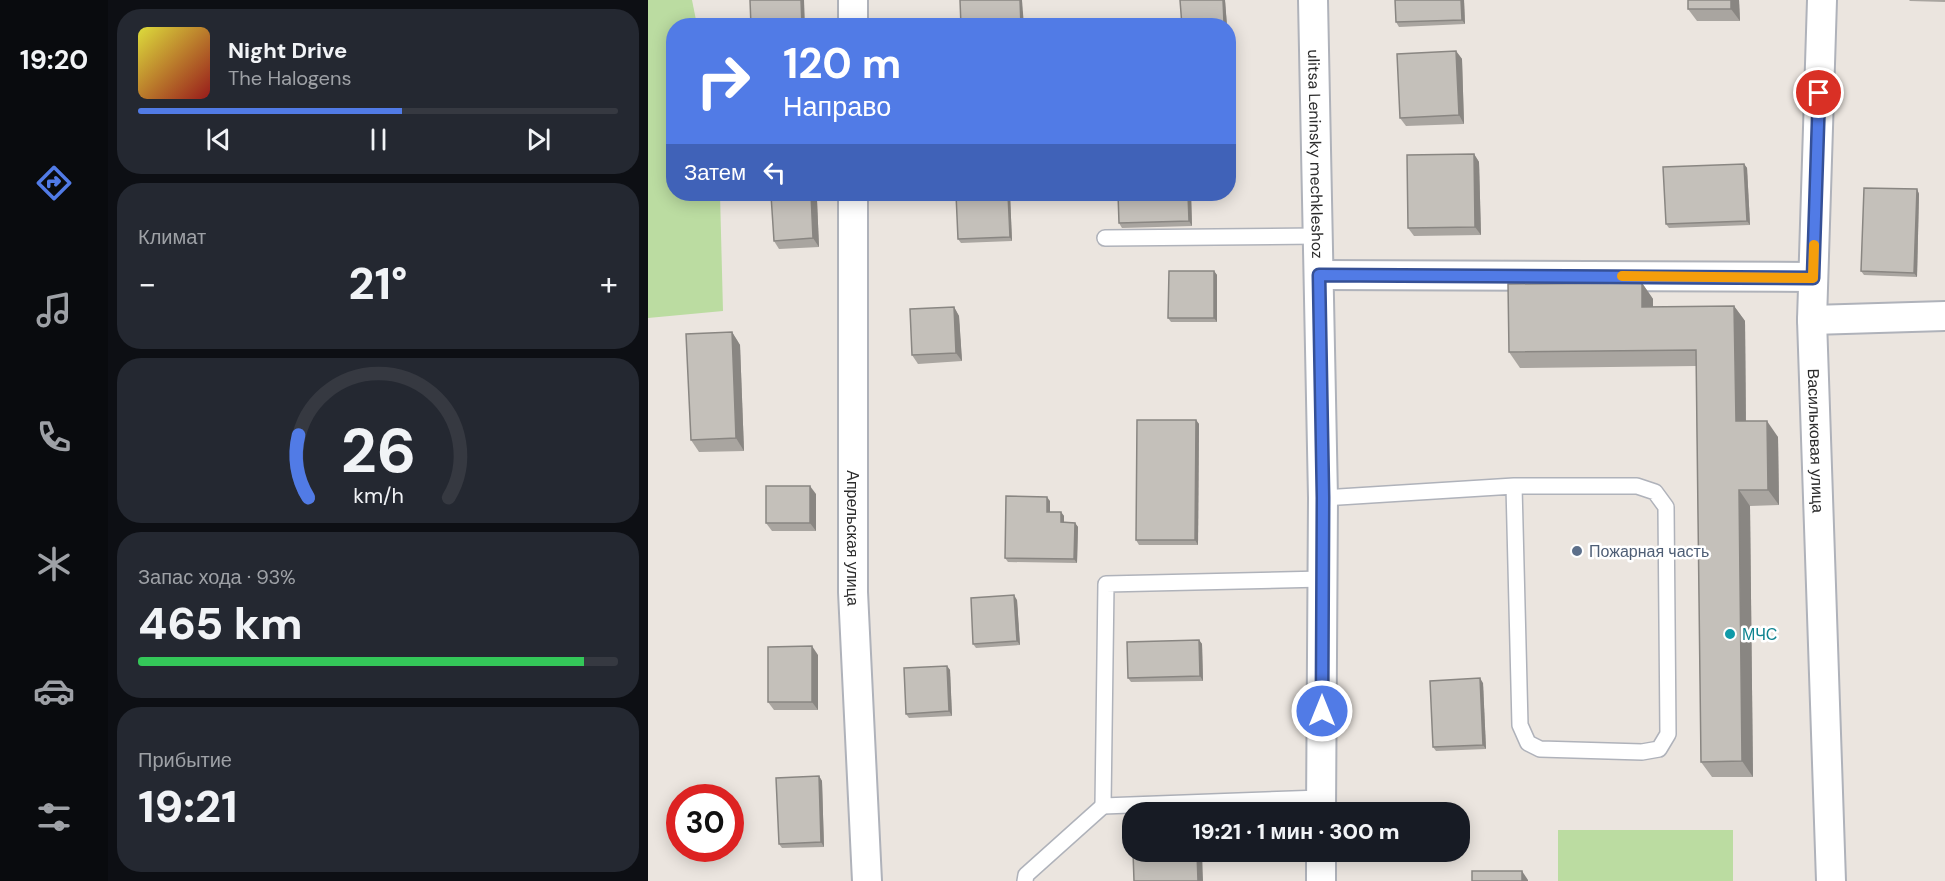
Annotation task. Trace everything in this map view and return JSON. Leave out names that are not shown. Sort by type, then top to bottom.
[{"type":"street","points":[[853,0],[853,18]]},
{"type":"street","name":"ulitsa Leninsky mechkleshoz","points":[[1314,0],[1323,498],[1321,802]]},
{"type":"street","name":"Васильковая улица","points":[[1822,0],[1812,320],[1831,881]]},
{"type":"street","name":"Апрельская улица","points":[[853,201],[853,592],[867,881]]},
{"type":"street","points":[[1319,275],[1813,278]]},
{"type":"street","points":[[1812,320],[1945,316]]},
{"type":"street","points":[[1321,862],[1321,881]]},
{"type":"lane","points":[[1105,238],[1318,236]]},
{"type":"lane","points":[[1323,498],[1514,486],[1637,486],[1655,492],[1666,507],[1668,734],[1659,749],[1642,752],[1540,749],[1528,743],[1520,725],[1514,486]]},
{"type":"lane","points":[[1103,806],[1106,584],[1323,579]]},
{"type":"lane","points":[[1025,881],[1026,875],[1103,806],[1122,806]]},
{"type":"green space","points":[[648,0],[692,0],[696,18],[666,18],[666,201],[720,201],[723,311],[648,318]]},
{"type":"green space","points":[[1558,830],[1733,830],[1733,881],[1558,881]]},
{"type":"building","points":[[750,0],[801,0],[802,18],[751,18]]},
{"type":"building","points":[[960,0],[1020,0],[1021,18],[961,18]]},
{"type":"building","points":[[1180,0],[1223,0],[1224,18],[1181,18]]},
{"type":"building","points":[[1395,0],[1461,0],[1462,20],[1396,22]]},
{"type":"building","points":[[1688,0],[1731,0],[1731,9],[1688,9]]},
{"type":"building","points":[[1456,51],[1459,115],[1400,118],[1397,54]]},
{"type":"building","points":[[1474,154],[1475,227],[1408,228],[1407,155]]},
{"type":"building","points":[[1744,164],[1747,221],[1666,224],[1663,167]]},
{"type":"building","points":[[1864,188],[1917,189],[1914,273],[1861,271]]},
{"type":"building","points":[[771,201],[811,201],[813,238],[774,241]]},
{"type":"building","points":[[956,201],[1008,201],[1010,237],[958,239]]},
{"type":"building","points":[[1118,201],[1188,201],[1189,221],[1119,223]]},
{"type":"building","points":[[1169,271],[1214,271],[1214,318],[1168,318]]},
{"type":"building","name":"МЧС","points":[[1642,283],[1642,307],[1734,306],[1736,421],[1767,421],[1768,490],[1739,490],[1742,761],[1701,762],[1696,350],[1509,352],[1508,284]]},
{"type":"building","points":[[954,307],[956,353],[912,355],[910,309]]},
{"type":"building","points":[[732,332],[736,438],[691,440],[686,334]]},
{"type":"building","points":[[1137,420],[1196,420],[1195,540],[1136,540]]},
{"type":"building","points":[[766,486],[810,486],[810,523],[766,523]]},
{"type":"building","points":[[1006,496],[1047,497],[1047,512],[1061,512],[1061,522],[1075,523],[1074,559],[1005,558]]},
{"type":"building","points":[[1014,595],[1017,641],[973,644],[971,598]]},
{"type":"building","points":[[1199,640],[1200,676],[1128,678],[1127,642]]},
{"type":"building","points":[[812,646],[812,702],[768,702],[768,647]]},
{"type":"building","points":[[947,666],[949,711],[906,714],[904,668]]},
{"type":"building","points":[[1480,678],[1483,745],[1433,747],[1430,681]]},
{"type":"building","points":[[819,776],[821,842],[779,844],[776,778]]},
{"type":"building","points":[[1133,862],[1197,862],[1198,881],[1134,881]]},
{"type":"building","points":[[1472,871],[1522,871],[1522,881],[1472,881]]},
{"type":"slow traffic","points":[[1622,276],[1813,278],[1814,245]]},
{"type":"place","name":"Пожарная часть","points":[[1577,551]]},
{"type":"place","name":"МЧС","points":[[1730,634]]},
{"type":"route","points":[[1322,711],[1323,498],[1319,275],[1813,278],[1819,93]]}]
